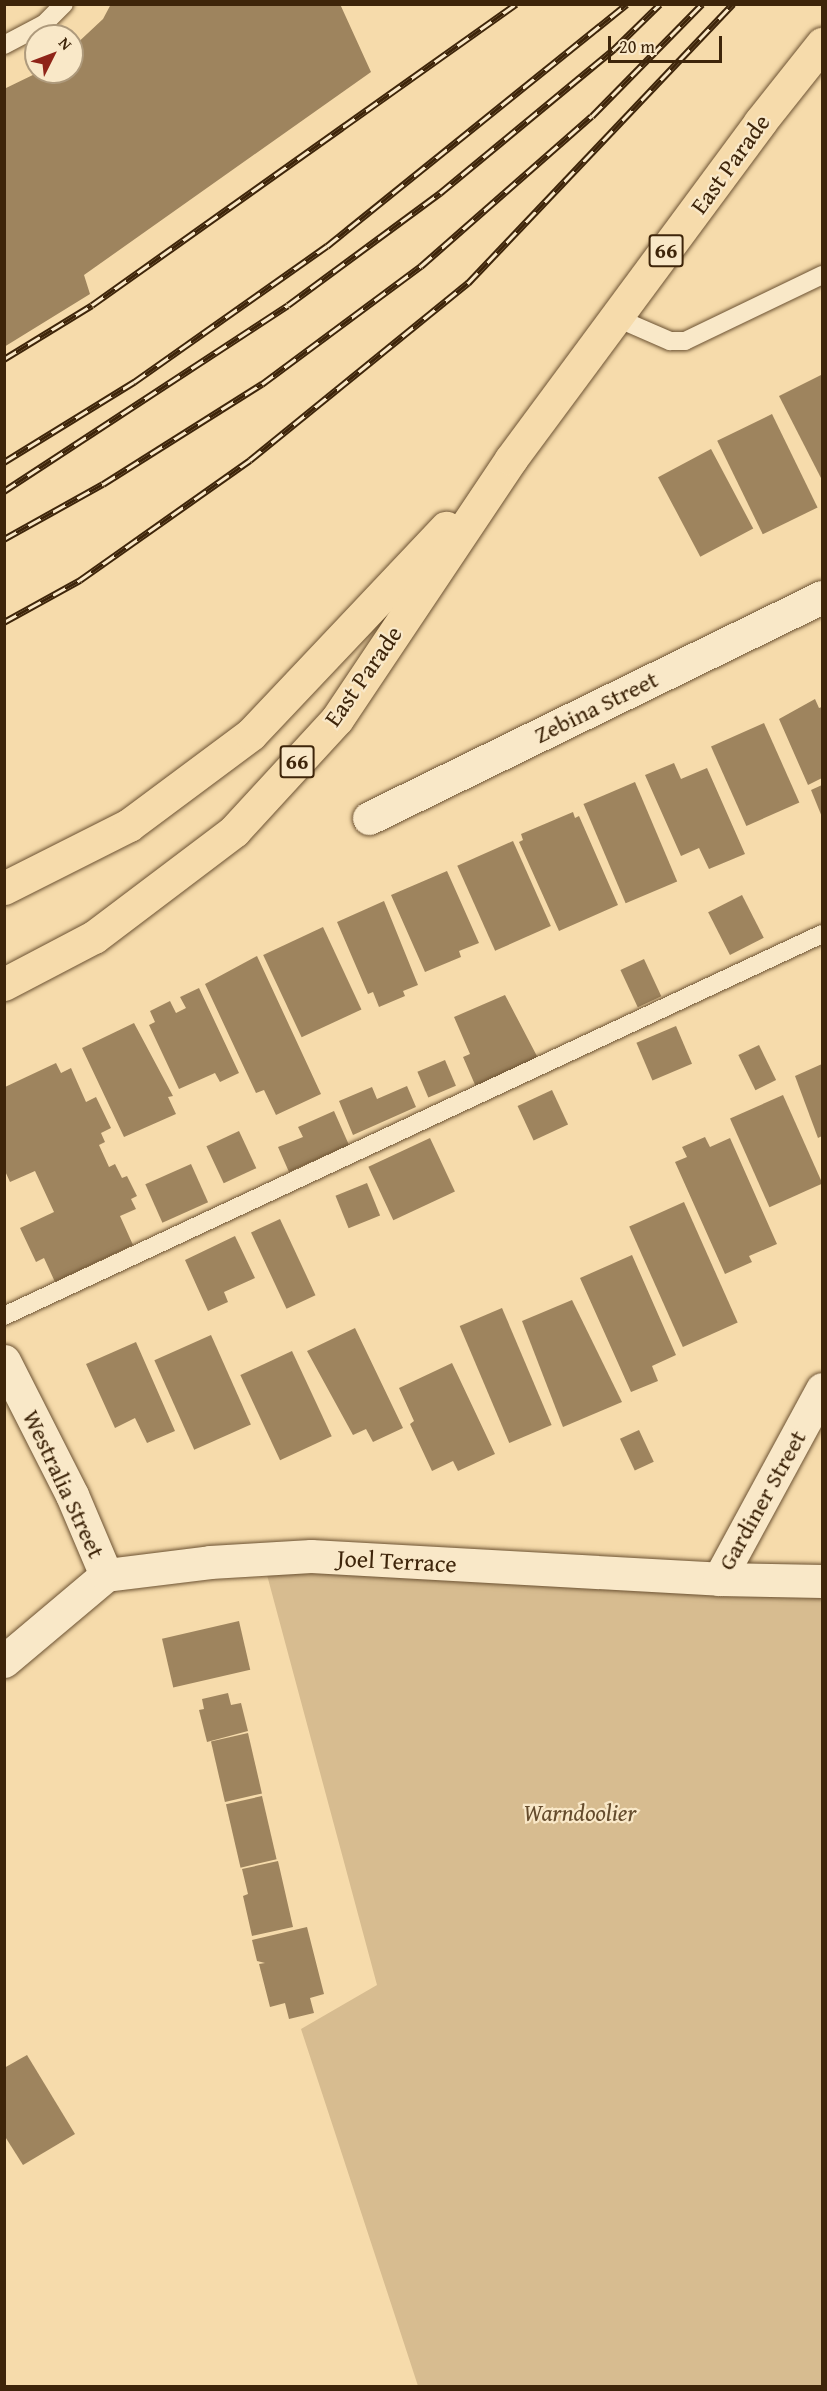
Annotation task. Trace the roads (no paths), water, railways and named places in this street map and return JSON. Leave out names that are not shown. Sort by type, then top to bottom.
[{"type":"highway","name":"East Parade","points":[[4,984],[94,937],[234,831],[337,719],[511,459],[760,122],[822,44]]},
{"type":"highway","name":"East Parade","points":[[4,888],[129,825],[251,734],[511,459]]},
{"type":"street","name":"Zebina Street","points":[[369,818],[822,597]]},
{"type":"street","name":"Westralia Street","points":[[4,1360],[72,1495],[106,1575]]},
{"type":"street","name":"Gardiner Street","points":[[718,1579],[822,1389]]},
{"type":"street","name":"Joel Terrace","points":[[106,1575],[210,1562],[311,1556],[718,1579],[822,1581]]},
{"type":"street","points":[[4,1661],[106,1575]]},
{"type":"lane","points":[[4,45],[44,24],[64,4]]},
{"type":"lane","points":[[617,318],[670,341],[685,341],[822,274]]},
{"type":"lane","points":[[4,1316],[822,934]]},
{"type":"railway","points":[[4,359],[92,305],[516,4]]},
{"type":"railway","points":[[4,462],[134,382],[327,246],[627,4]]},
{"type":"railway","points":[[4,491],[288,305],[440,193],[614,49],[660,4]]},
{"type":"railway","points":[[4,539],[103,484],[262,384],[421,266],[592,116],[702,4]]},
{"type":"railway","points":[[4,622],[80,580],[250,460],[468,283],[733,4]]},
{"type":"park label","name":"Warndoolier","points":[[580,1813]]}]
